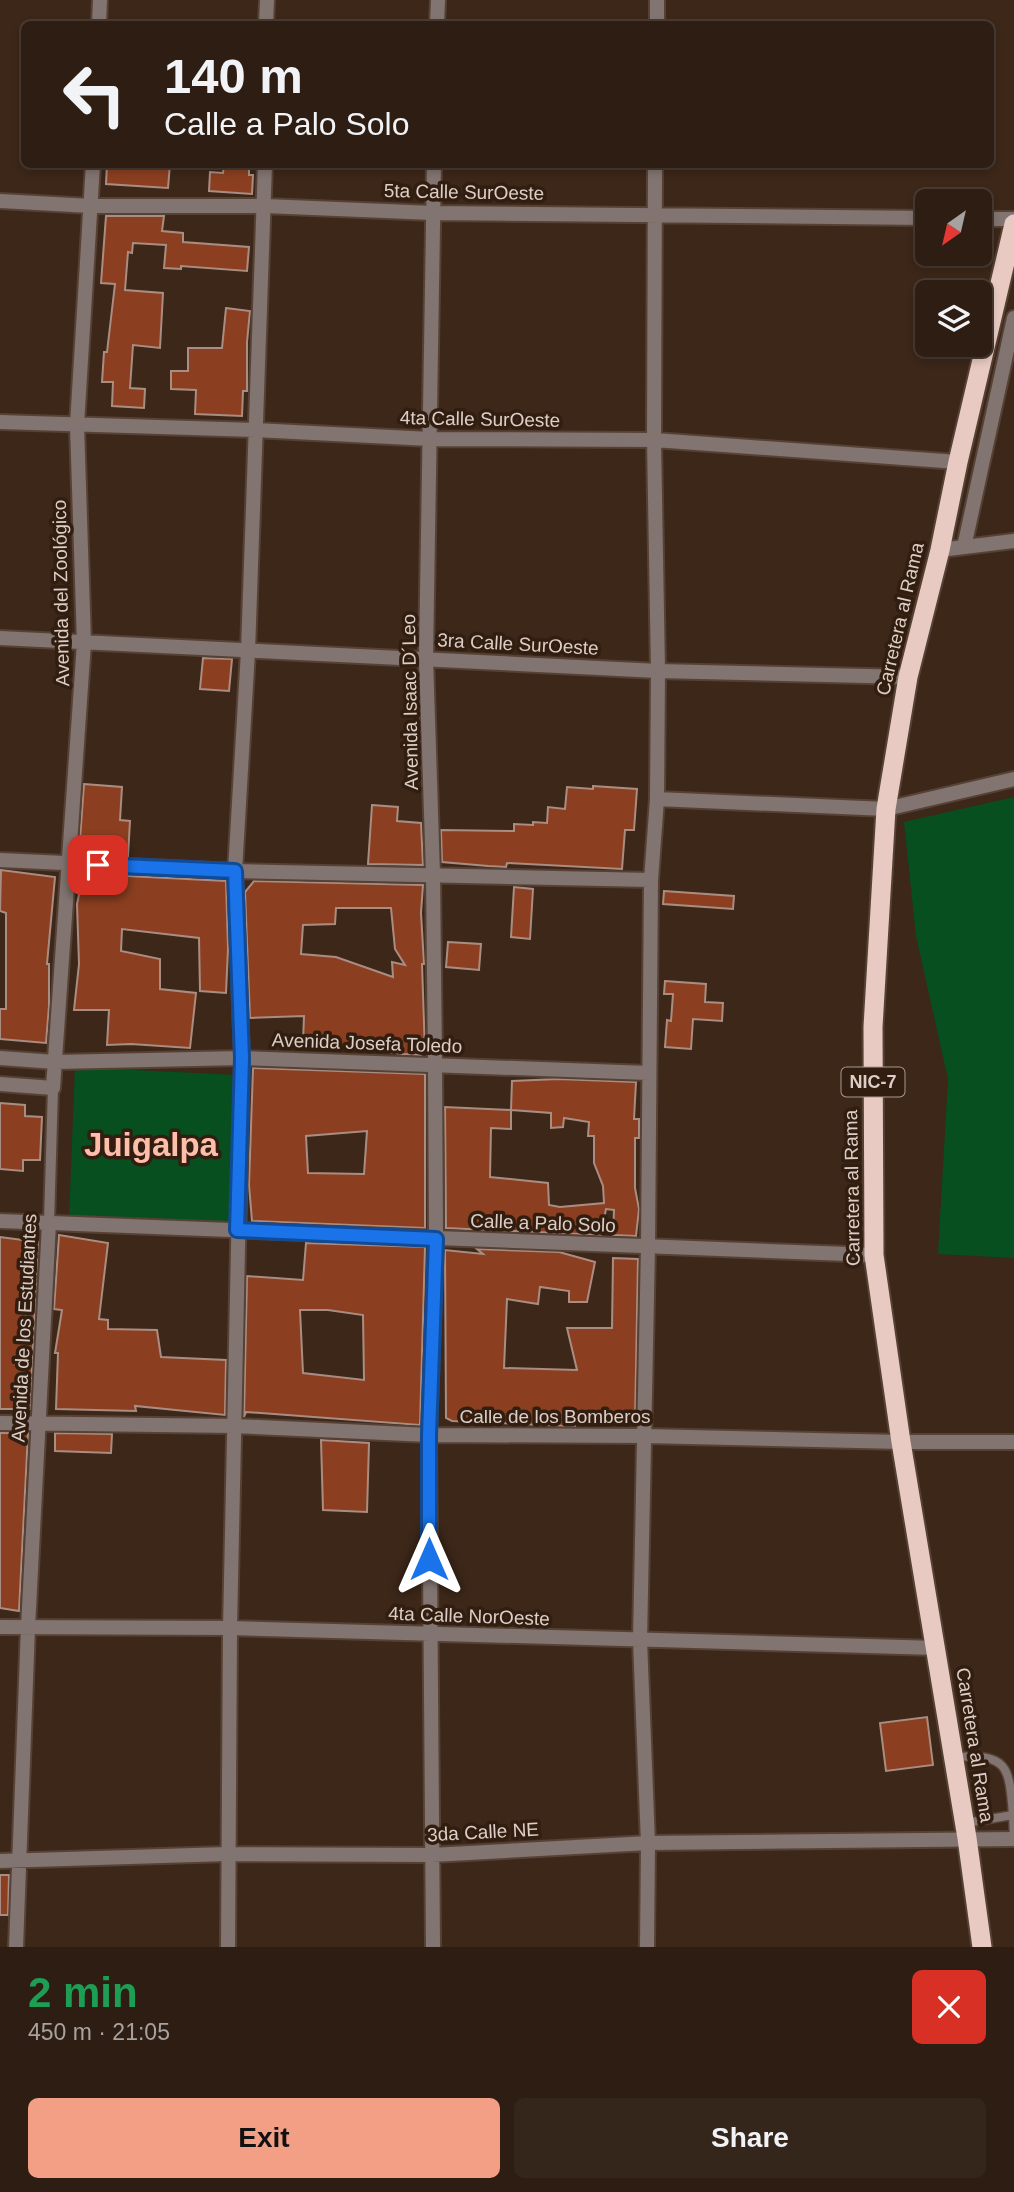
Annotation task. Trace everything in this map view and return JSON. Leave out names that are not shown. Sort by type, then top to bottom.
[{"type":"highway","name":"Carretera al Rama","points":[[992,318],[1014,222]]},
{"type":"highway","name":"Carretera al Rama","points":[[982,1947],[937,1648],[901,1442],[874,1255],[873,1027],[886,809],[908,677],[940,550],[983,357]]},
{"type":"street","points":[[99,21],[100,0]]},
{"type":"street","points":[[266,21],[267,0]]},
{"type":"street","points":[[437,21],[438,0]]},
{"type":"street","points":[[657,0],[657,21]]},
{"type":"street","name":"Avenida del Zoológico","points":[[54,1088],[84,642],[77,425],[93,168]]},
{"type":"street","points":[[228,1947],[230,1628],[242,1058],[235,871],[248,651],[265,168]]},
{"type":"street","name":"Avenida Isaac D´Leo","points":[[433,1947],[429,1435],[436,1239],[433,874],[426,658],[434,168]]},
{"type":"street","points":[[647,1947],[648,1843],[640,1640],[648,1246],[651,880],[657,799],[659,671],[654,440],[655,168]]},
{"type":"street","name":"5ta Calle SurOeste","points":[[0,201],[91,206],[265,206],[433,213],[655,213],[915,218]]},
{"type":"street","points":[[992,220],[1014,222]]},
{"type":"street","points":[[964,547],[1014,318]]},
{"type":"street","points":[[992,336],[1012,333]]},
{"type":"street","name":"4ta Calle SurOeste","points":[[0,422],[430,439],[654,440],[958,462]]},
{"type":"street","points":[[940,550],[1014,541]]},
{"type":"street","name":"3ra Calle SurOeste","points":[[0,638],[659,671],[908,677]]},
{"type":"street","points":[[657,799],[886,809],[1014,779]]},
{"type":"street","points":[[0,860],[235,871],[651,880]]},
{"type":"street","name":"Avenida Josefa Toledo","points":[[0,1058],[55,1062],[242,1058],[648,1073]]},
{"type":"street","points":[[0,1084],[54,1088]]},
{"type":"street","name":"Avenida de los Estudiantes","points":[[16,1947],[28,1627],[54,1088]]},
{"type":"street","name":"Calle a Palo Solo","points":[[0,1221],[874,1255]]},
{"type":"street","name":"Calle de los Bomberos","points":[[0,1423],[235,1426],[429,1435],[1014,1442]]},
{"type":"street","name":"4ta Calle NorOeste","points":[[0,1627],[230,1628],[937,1648]]},
{"type":"street","name":"3da Calle NE","points":[[0,1861],[228,1854],[432,1855],[648,1843],[966,1831],[1014,1839]]},
{"type":"lane","points":[[954,1757],[981,1756],[1006,1768],[1010,1778],[1014,1839]]},
{"type":"lane","points":[[966,1831],[1013,1815]]},
{"type":"green space","points":[[1014,797],[1014,1258],[938,1254],[948,1079],[916,936],[904,822]]},
{"type":"green space","points":[[75,1067],[236,1075],[229,1226],[69,1218]]},
{"type":"building","points":[[107,168],[170,168],[168,188],[106,184]]},
{"type":"building","points":[[224,168],[249,168],[249,175],[253,175],[252,194],[209,191],[210,172],[223,173]]},
{"type":"building","points":[[106,216],[164,216],[162,231],[183,233],[183,242],[249,247],[247,271],[181,266],[181,269],[164,268],[166,245],[133,243],[132,253],[128,252],[125,290],[163,293],[160,348],[133,345],[130,388],[145,389],[144,408],[112,406],[113,382],[102,382],[115,284],[101,283]]},
{"type":"building","points":[[226,308],[250,311],[247,391],[243,391],[242,416],[195,414],[196,390],[171,389],[171,371],[188,371],[188,348],[222,348]]},
{"type":"building","points":[[203,658],[232,659],[229,691],[200,689]]},
{"type":"building","points":[[84,784],[122,787],[120,820],[130,821],[128,856],[79,853]]},
{"type":"building","points":[[593,786],[637,789],[634,830],[625,830],[622,869],[507,863],[506,867],[442,862],[441,830],[514,831],[514,824],[547,823],[548,807],[565,809],[567,787],[593,789]]},
{"type":"building","points":[[372,805],[398,807],[397,821],[421,823],[423,865],[368,864]]},
{"type":"building","points":[[1,870],[55,877],[47,964],[49,1006],[46,1043],[0,1039],[0,1009],[6,1009],[6,913],[0,911]]},
{"type":"building","points":[[88,874],[226,881],[226,993],[200,991],[199,938],[122,929],[121,951],[160,959],[160,989],[196,993],[190,1048],[107,1045],[109,1010],[74,1010],[79,964],[77,904],[82,880]]},
{"type":"building","points":[[254,881],[423,885],[421,913],[425,1052],[421,1055],[403,1054],[303,1042],[304,1016],[250,1018],[245,892]],"holes":[[[336,908],[391,908],[395,949],[405,965],[392,962],[393,977],[336,957],[301,954],[303,925],[335,924]]]},
{"type":"building","points":[[514,887],[533,889],[530,939],[511,937]]},
{"type":"building","points":[[664,891],[734,896],[733,909],[663,904]]},
{"type":"building","points":[[448,942],[481,944],[479,970],[446,967]]},
{"type":"building","points":[[665,981],[706,984],[705,1002],[723,1003],[722,1021],[693,1019],[691,1049],[665,1047],[673,994],[664,994]]},
{"type":"building","points":[[253,1068],[425,1074],[425,1228],[252,1221],[249,1185]],"holes":[[[367,1131],[364,1174],[308,1173],[306,1136]]]},
{"type":"building","points":[[558,1079],[636,1082],[634,1119],[639,1119],[639,1138],[635,1138],[635,1188],[639,1209],[636,1236],[613,1235],[614,1210],[606,1209],[601,1235],[446,1228],[445,1107],[511,1110],[512,1081]],"holes":[[[511,1110],[551,1113],[551,1128],[563,1127],[564,1118],[589,1122],[588,1136],[594,1136],[594,1163],[603,1186],[604,1203],[560,1207],[549,1205],[548,1183],[490,1177],[491,1128],[511,1129]]]},
{"type":"building","points":[[0,1103],[25,1105],[25,1116],[42,1117],[40,1160],[23,1160],[23,1171],[0,1169]]},
{"type":"building","points":[[59,1235],[108,1243],[99,1319],[108,1320],[108,1329],[157,1330],[161,1357],[226,1360],[225,1415],[135,1406],[136,1411],[56,1409],[58,1353],[55,1353],[62,1310],[54,1309]]},
{"type":"building","points":[[0,1237],[38,1242],[30,1409],[0,1409]]},
{"type":"building","points":[[306,1243],[425,1247],[420,1425],[246,1412],[244,1417],[247,1276],[303,1280]],"holes":[[[300,1310],[328,1310],[363,1315],[364,1380],[303,1373]]]},
{"type":"building","points":[[477,1249],[559,1252],[595,1262],[587,1302],[569,1302],[569,1291],[540,1287],[538,1304],[507,1299],[504,1368],[577,1370],[567,1328],[612,1328],[613,1258],[638,1259],[635,1422],[575,1418],[575,1426],[566,1426],[452,1421],[446,1418],[445,1250],[483,1254]]},
{"type":"building","points":[[0,1433],[28,1433],[19,1611],[0,1608]]},
{"type":"building","points":[[55,1433],[112,1434],[111,1453],[55,1451]]},
{"type":"building","points":[[321,1440],[369,1443],[367,1512],[323,1510]]},
{"type":"building","points":[[927,1717],[933,1765],[886,1771],[880,1723]]},
{"type":"building","points":[[0,1875],[9,1875],[8,1915],[0,1915]]},
{"type":"district","name":"Juigalpa","points":[[151,1144]]},
{"type":"route","points":[[98,865],[235,871],[242,1058],[237,1230],[436,1239],[429,1435],[429,1559]]}]
